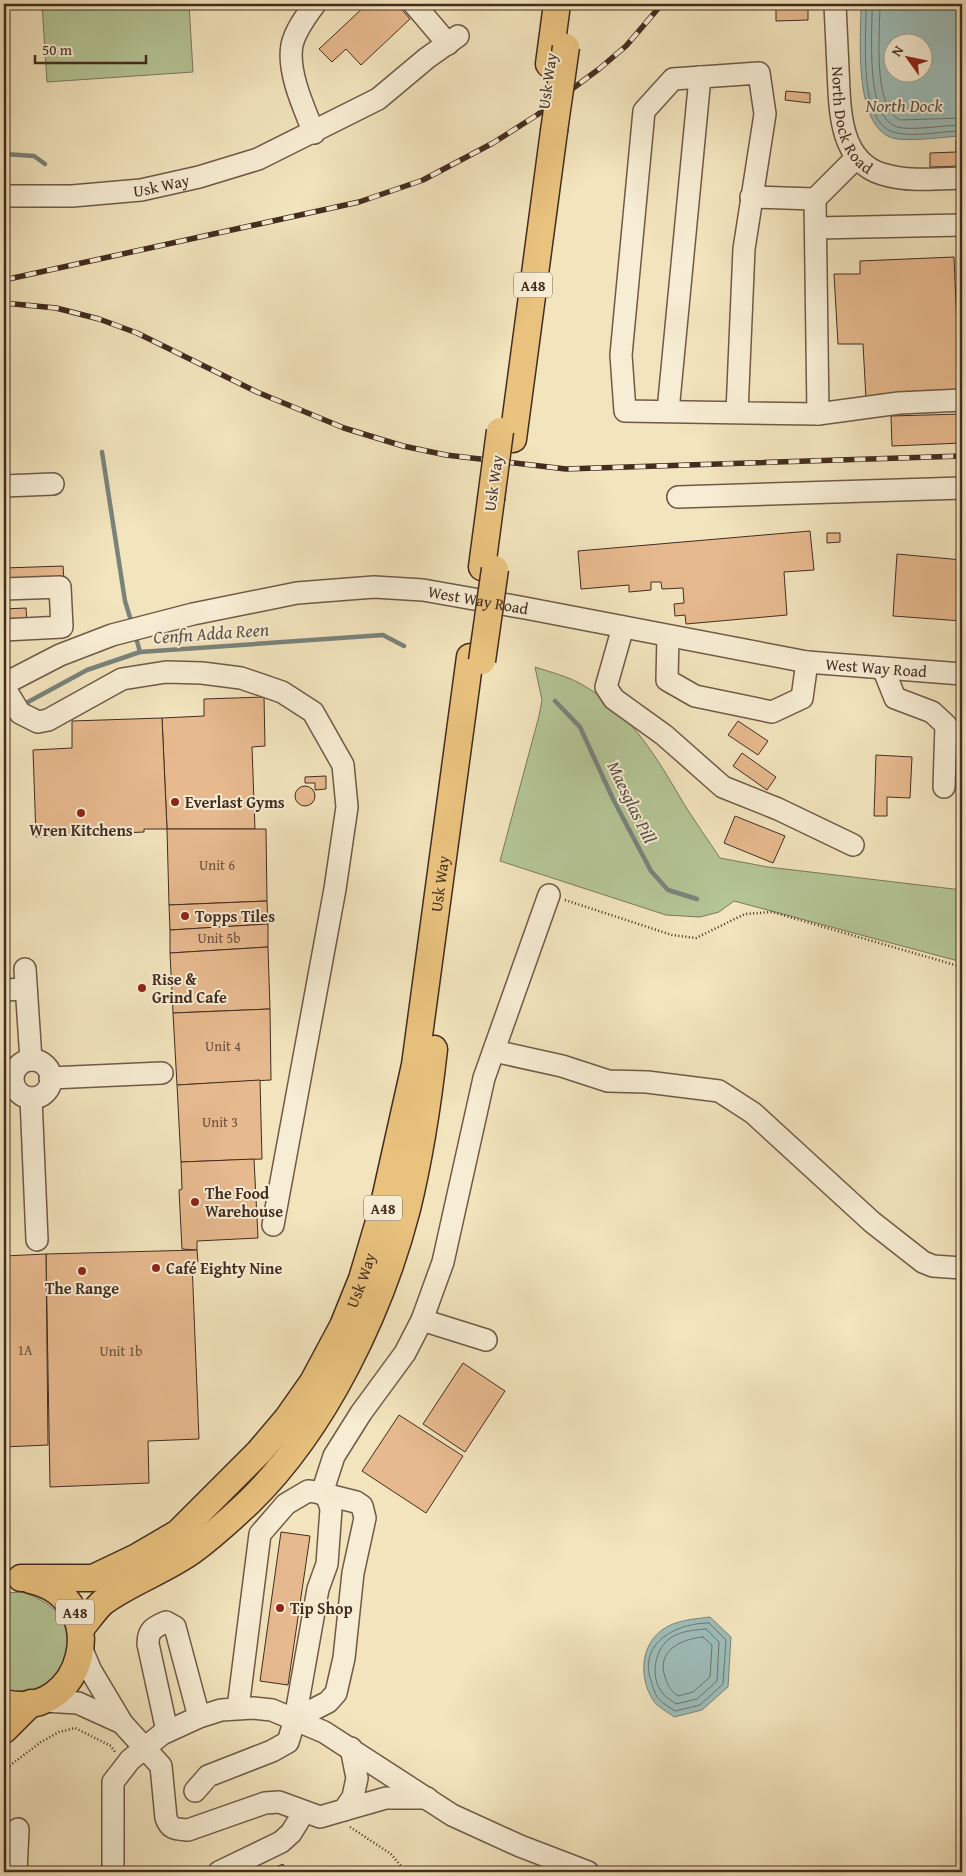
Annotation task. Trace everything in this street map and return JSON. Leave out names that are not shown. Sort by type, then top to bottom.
[{"type":"main road","name":"Usk Way","points":[[81,1639],[103,1603],[192,1551],[249,1502],[282,1466],[313,1423],[359,1341],[380,1291],[406,1211],[420,1150],[476,659],[557,56],[557,4]]},
{"type":"main road","name":"Usk Way","points":[[557,56],[572,4]]},
{"type":"main road","name":"Usk Way","points":[[13,1579],[93,1578],[137,1557],[178,1533],[259,1452],[287,1419],[313,1382],[342,1326],[362,1278],[383,1208],[415,1065],[476,659]]},
{"type":"main road","name":"A48","points":[[4,1730],[37,1702],[62,1689],[75,1671],[81,1639],[75,1612],[62,1595],[43,1583],[13,1579]]},
{"type":"main road","points":[[4,1704],[15,1706],[37,1702]]},
{"type":"street","points":[[314,133],[296,80],[292,46],[299,29],[315,4]]},
{"type":"street","name":"Usk Way","points":[[4,196],[72,196],[141,190],[258,159],[314,133],[378,99],[427,58],[453,40],[414,4]]},
{"type":"street","name":"North Dock Road","points":[[835,4],[841,116],[848,142],[857,157],[872,170],[893,177],[962,178]]},
{"type":"street","points":[[737,412],[744,250],[751,197],[766,114],[759,73],[673,79],[644,111],[621,355],[625,411],[818,414],[899,403],[962,400]]},
{"type":"street","points":[[668,411],[700,77]]},
{"type":"street","points":[[751,197],[815,199],[857,157]]},
{"type":"street","points":[[815,199],[818,414]]},
{"type":"street","points":[[816,228],[962,225]]},
{"type":"street","points":[[4,486],[53,484]]},
{"type":"street","points":[[678,497],[962,488]]},
{"type":"street","points":[[4,588],[60,587],[62,627],[4,630]]},
{"type":"street","name":"West Way Road","points":[[4,685],[60,655],[112,636],[193,614],[297,593],[352,588],[406,588],[525,608],[807,662],[962,674]]},
{"type":"street","points":[[623,627],[606,687],[614,700],[664,736],[723,787],[778,809],[853,845]]},
{"type":"street","points":[[668,636],[667,680],[695,696],[772,712],[802,698],[807,662]]},
{"type":"street","points":[[883,668],[894,698],[932,712],[946,725],[944,787]]},
{"type":"street","points":[[4,685],[20,712],[38,722],[48,720],[122,679],[166,672],[202,673],[241,678],[282,692],[313,712],[343,765],[347,807],[335,888],[273,1225]]},
{"type":"street","points":[[322,1493],[334,1456],[357,1419],[405,1353],[422,1320],[443,1262],[484,1078],[549,895]]},
{"type":"street","points":[[4,990],[26,979],[31,1060]]},
{"type":"street","points":[[494,1051],[562,1066],[608,1081],[647,1082],[719,1092],[754,1113],[872,1222],[923,1262],[933,1266],[962,1268]]},
{"type":"street","points":[[31,1060],[46,1067],[50,1078],[50,1084],[42,1094],[31,1098],[16,1090],[8,1080],[20,1064],[31,1060]]},
{"type":"street","points":[[50,1078],[162,1073]]},
{"type":"street","points":[[31,1098],[36,1240]]},
{"type":"street","points":[[422,1320],[486,1340]]},
{"type":"street","points":[[238,1708],[260,1534],[268,1522],[296,1497],[308,1491],[322,1493],[356,1502],[362,1506],[365,1518],[353,1573],[344,1658],[336,1693],[328,1702],[295,1719]]},
{"type":"street","points":[[195,1791],[208,1776],[272,1751],[288,1742],[295,1719],[318,1589],[327,1564],[331,1509],[328,1499],[322,1493]]},
{"type":"street","points":[[168,1731],[148,1644],[148,1634],[153,1628],[166,1622],[175,1627],[200,1717]]},
{"type":"street","points":[[81,1639],[91,1671],[122,1723],[146,1746],[161,1766],[166,1818],[169,1825],[175,1829],[188,1830],[265,1803],[279,1802],[320,1817],[386,1798],[427,1798]]},
{"type":"street","points":[[37,1702],[78,1703],[122,1723]]},
{"type":"street","points":[[113,1872],[113,1782],[125,1766],[146,1746],[168,1731],[200,1717],[238,1708],[272,1710],[324,1732],[452,1815],[520,1846],[588,1872]]},
{"type":"street","points":[[338,1813],[353,1797],[358,1778],[351,1748]]},
{"type":"street","points":[[219,1872],[281,1842],[291,1833],[304,1812]]},
{"type":"street","points":[[16,1872],[18,1829]]},
{"type":"path","points":[[549,895],[672,935],[696,938],[745,914],[772,912],[962,967]]},
{"type":"path","points":[[4,1770],[40,1742],[59,1732],[76,1728],[110,1746],[125,1766]]},
{"type":"path","points":[[338,1813],[391,1854],[406,1872]]},
{"type":"green space","points":[[42,4],[189,4],[193,72],[47,82]]},
{"type":"green space","points":[[535,667],[564,676],[581,684],[598,695],[628,722],[652,753],[720,858],[768,867],[962,890],[962,962],[734,901],[719,912],[700,917],[666,915],[500,861],[542,700]]},
{"type":"green space","points":[[21,1592],[41,1600],[59,1615],[66,1624],[70,1634],[71,1645],[69,1657],[50,1688],[4,1699],[4,1593]]},
{"type":"water","name":"North Dock","points":[[861,4],[962,4],[962,136],[897,139],[883,133],[872,119],[866,102],[862,81]]},
{"type":"water","points":[[710,1617],[731,1637],[728,1687],[702,1710],[674,1717],[657,1705],[648,1691],[644,1672],[646,1653],[655,1637],[667,1627],[685,1620]]},
{"type":"building","points":[[367,4],[397,4],[410,19],[361,65],[346,49],[332,62],[319,49]]},
{"type":"building","points":[[776,4],[808,4],[808,20],[776,21]]},
{"type":"building","points":[[786,91],[810,93],[810,103],[785,100]]},
{"type":"building","points":[[956,140],[962,140],[962,166],[930,167],[930,153],[956,152]]},
{"type":"building","points":[[954,257],[959,375],[962,375],[962,395],[866,399],[863,344],[838,344],[834,274],[860,274],[860,261]]},
{"type":"building","points":[[962,414],[962,443],[892,446],[891,416]]},
{"type":"building","points":[[810,531],[814,570],[784,572],[787,615],[686,624],[685,615],[675,616],[674,604],[684,603],[683,588],[662,589],[661,582],[651,582],[651,590],[629,592],[629,585],[581,589],[578,551]]},
{"type":"building","points":[[827,533],[840,533],[840,542],[827,543]]},
{"type":"building","points":[[897,554],[962,560],[962,621],[893,616]]},
{"type":"building","points":[[63,566],[64,581],[4,583],[4,568]]},
{"type":"building","points":[[26,608],[27,622],[4,623],[4,609]]},
{"type":"building","points":[[264,697],[265,746],[252,747],[255,829],[167,829],[162,718],[204,716],[204,699]]},
{"type":"building","points":[[162,718],[167,829],[144,829],[144,832],[36,837],[33,750],[72,748],[72,721]]},
{"type":"building","points":[[738,721],[768,741],[758,755],[728,735]]},
{"type":"building","points":[[742,753],[776,777],[767,790],[733,766]]},
{"type":"building","points":[[876,755],[912,757],[910,798],[887,797],[887,816],[874,816]]},
{"type":"building","points":[[326,776],[326,789],[315,790],[315,783],[305,783],[305,777]]},
{"type":"building","points":[[305,786],[312,789],[315,796],[312,803],[305,806],[298,803],[295,796],[298,789]]},
{"type":"building","points":[[735,816],[785,836],[773,863],[724,843]]},
{"type":"building","points":[[167,829],[266,829],[267,901],[169,905]]},
{"type":"building","points":[[267,901],[268,924],[170,930],[169,905]]},
{"type":"building","points":[[268,924],[268,947],[170,953],[170,930]]},
{"type":"building","points":[[268,947],[270,1009],[173,1013],[170,953]]},
{"type":"building","points":[[270,1009],[271,1080],[177,1085],[173,1013]]},
{"type":"building","points":[[260,1080],[262,1159],[181,1162],[177,1085]]},
{"type":"building","points":[[254,1159],[258,1238],[197,1241],[197,1250],[182,1249],[179,1190],[182,1189],[181,1162]]},
{"type":"building","points":[[197,1250],[198,1262],[192,1262],[199,1439],[148,1441],[149,1483],[50,1487],[46,1254]]},
{"type":"building","points":[[46,1254],[48,1445],[4,1447],[4,1256]]},
{"type":"building","points":[[463,1363],[505,1391],[465,1452],[423,1424]]},
{"type":"building","points":[[399,1415],[463,1456],[426,1513],[362,1471]]},
{"type":"building","points":[[281,1532],[310,1536],[288,1685],[260,1681]]},
{"type":"building","points":[[283,1864],[287,1872],[264,1872]]},
{"type":"waterway","points":[[4,154],[34,156],[45,164]]},
{"type":"waterway","points":[[102,452],[125,601],[132,624]]},
{"type":"waterway","points":[[135,634],[140,652]]},
{"type":"waterway","name":"Cenfn Adda Reen","points":[[28,702],[87,670],[140,652],[383,635],[404,646]]},
{"type":"waterway","name":"Maesglas Pill","points":[[555,701],[580,727],[613,799],[651,871],[668,890],[697,899]]},
{"type":"railway","points":[[4,280],[359,202],[423,180],[493,143],[537,115],[599,69],[626,46],[662,4]]},
{"type":"railway","points":[[4,303],[56,308],[99,319],[137,333],[257,392],[344,428],[403,446],[446,455],[566,469],[962,456]]},
{"type":"place","name":"Everlast Gyms","points":[[175,802]]},
{"type":"place","name":"Wren Kitchens","points":[[81,813]]},
{"type":"place","name":"Topps Tiles","points":[[185,916]]},
{"type":"place","name":"Rise & Grind Cafe","points":[[142,988]]},
{"type":"place","name":"The Food Warehouse","points":[[195,1202]]},
{"type":"place","name":"Café Eighty Nine","points":[[156,1268]]},
{"type":"place","name":"The Range","points":[[82,1271]]},
{"type":"place","name":"Tip Shop","points":[[280,1608]]}]
